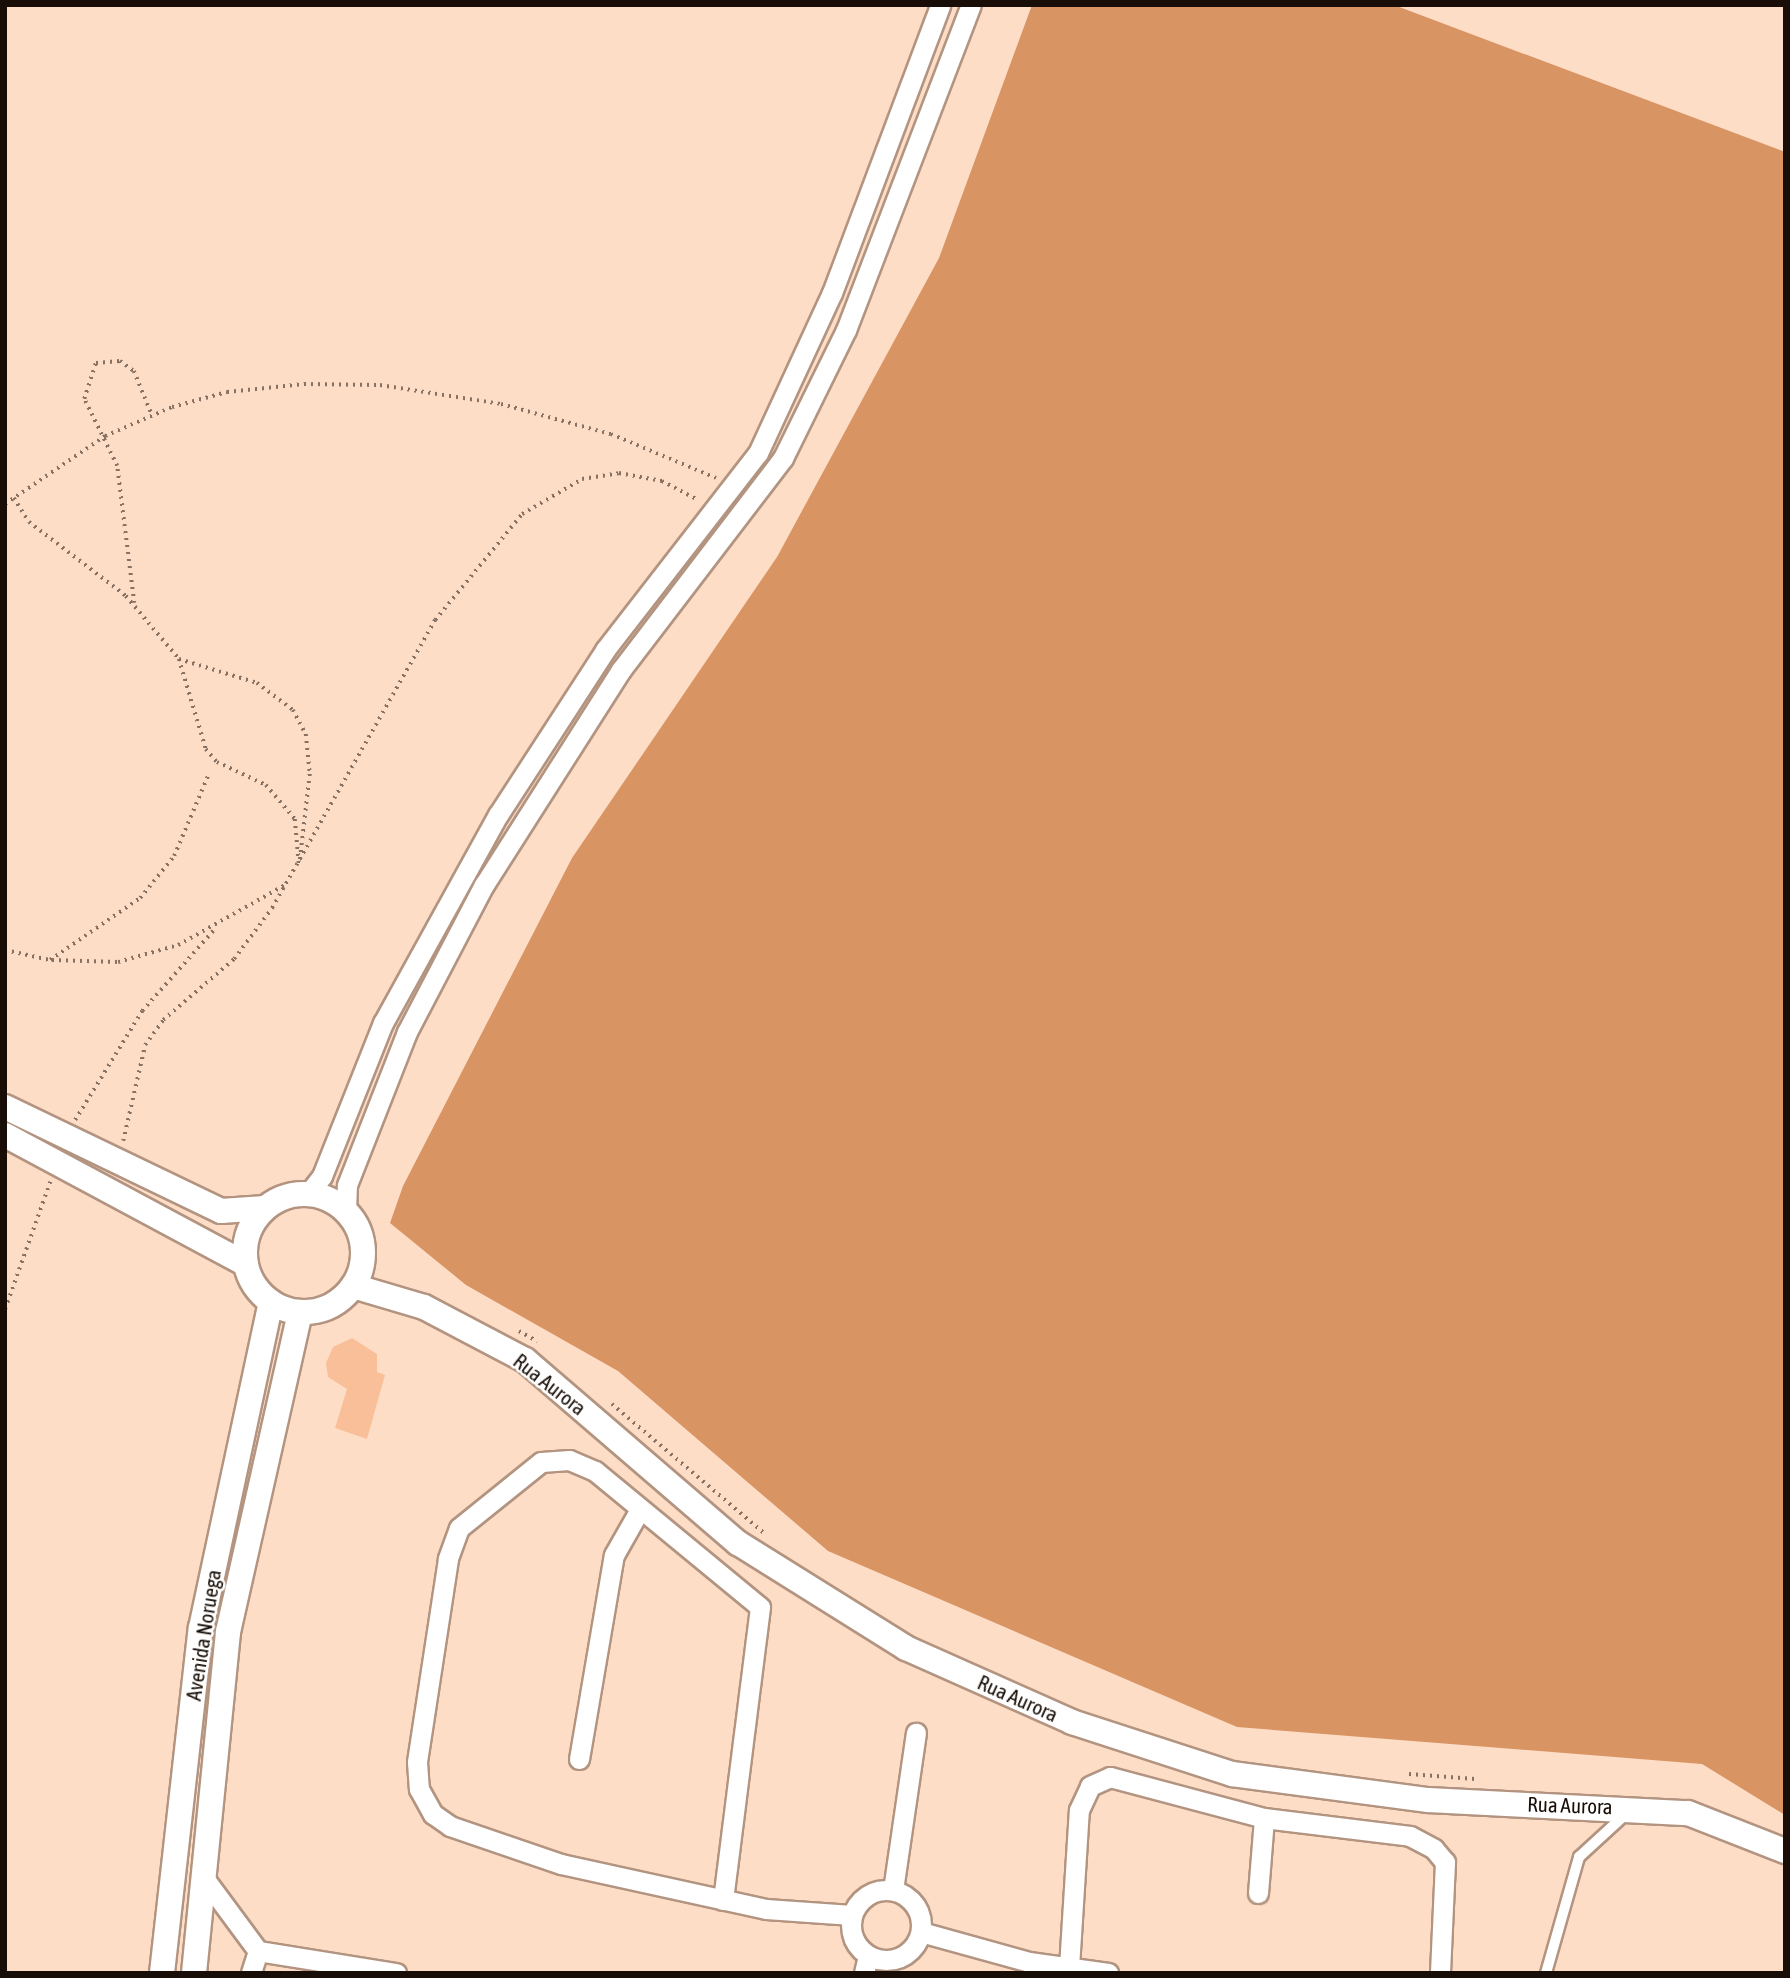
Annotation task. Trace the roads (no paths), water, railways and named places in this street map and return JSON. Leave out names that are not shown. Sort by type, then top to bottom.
[{"type":"street","points":[[5,1135],[120,1164],[221,1211],[265,1208],[308,1194],[322,1176],[383,1023],[484,838],[605,650],[733,487],[796,375],[940,5]]},
{"type":"street","points":[[5,1107],[62,1149],[246,1264],[271,1302],[300,1312],[330,1306],[353,1286],[362,1242],[346,1212],[347,1185],[407,1032],[484,885],[621,670],[783,458],[846,330],[971,5]]},
{"type":"street","points":[[308,1194],[346,1212]]},
{"type":"street","points":[[246,1264],[248,1234],[265,1208]]},
{"type":"street","name":"Rua Aurora","points":[[353,1286],[424,1307],[525,1360],[738,1543],[906,1648],[1072,1722],[1232,1774],[1428,1800],[1634,1808],[1688,1813],[1785,1851]]},
{"type":"street","name":"Avenida Noruega","points":[[162,1973],[199,1646],[271,1302]]},
{"type":"street","name":"Avenida Noruega","points":[[194,1973],[211,1770],[228,1632],[300,1312]]},
{"type":"street","points":[[723,1899],[760,1607],[639,1511],[595,1471],[569,1460],[541,1462],[459,1528],[446,1572],[417,1762],[419,1789],[433,1814],[450,1826],[561,1864],[723,1899],[852,1915]]},
{"type":"street","points":[[579,1759],[614,1555],[639,1511]]},
{"type":"street","points":[[199,1646],[217,1648],[219,1659],[206,1748],[211,1770]]},
{"type":"street","points":[[893,1890],[916,1732]]},
{"type":"street","points":[[1069,1967],[1079,1810],[1090,1786],[1110,1777],[1264,1818],[1410,1836],[1434,1849],[1445,1862],[1440,1973]]},
{"type":"street","points":[[1258,1893],[1264,1818]]},
{"type":"street","points":[[201,1874],[258,1951],[396,1973]]},
{"type":"street","points":[[172,1878],[184,1881],[187,1895],[179,1973]]},
{"type":"street","points":[[893,1890],[919,1910],[921,1931],[911,1951],[888,1967],[866,1964],[853,1938],[852,1915],[864,1898],[893,1890]]},
{"type":"street","points":[[921,1931],[1069,1967],[1108,1973]]},
{"type":"street","points":[[251,1973],[258,1951]]},
{"type":"lane","points":[[1546,1973],[1578,1857],[1634,1808]]}]
